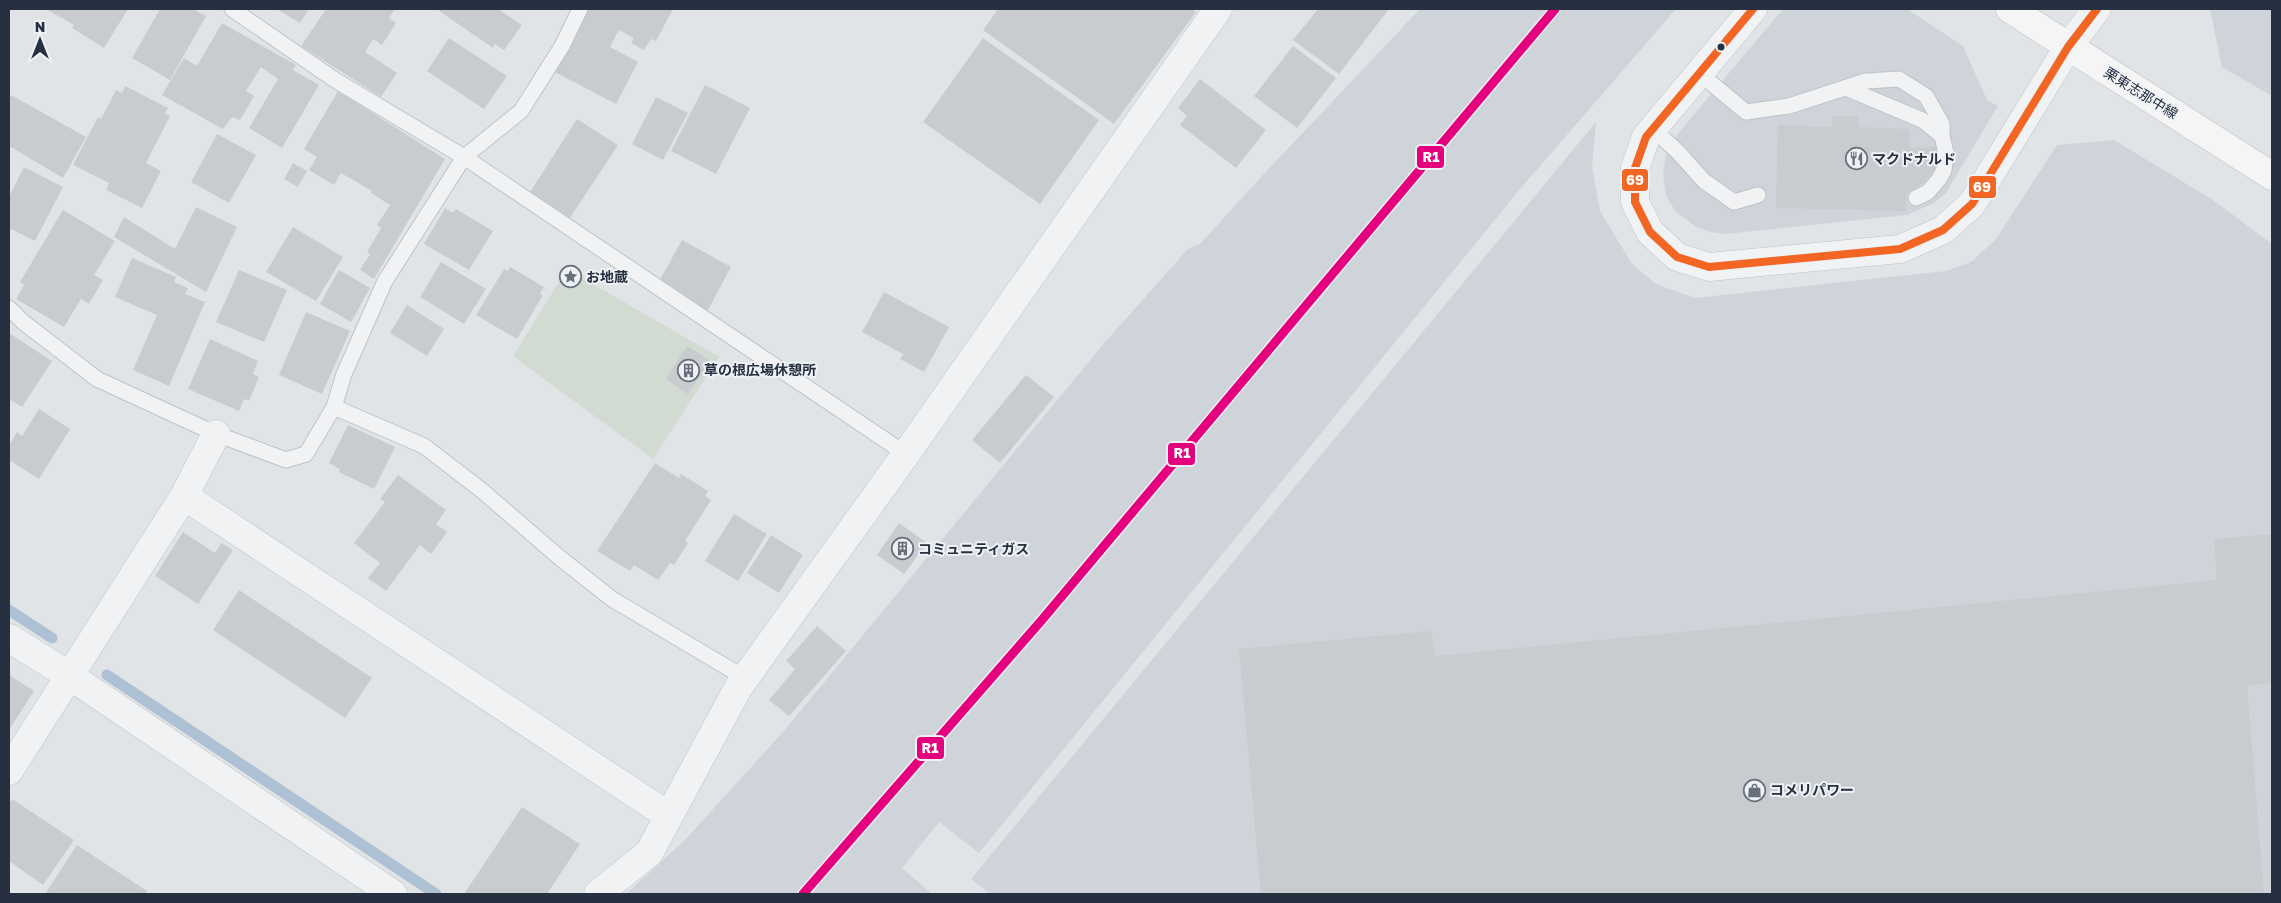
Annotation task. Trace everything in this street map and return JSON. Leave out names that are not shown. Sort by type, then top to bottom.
[{"type":"main road","name":"栗東志那中線","points":[[2010,9],[2272,176]]},
{"type":"street","points":[[598,894],[649,854],[745,678],[906,454],[1218,9]]},
{"type":"street","points":[[1753,9],[1646,137],[1635,168],[1634,202],[1650,232],[1677,257],[1709,267],[1900,248],[1943,230],[1972,204],[2068,47],[2097,9]]},
{"type":"street","points":[[9,771],[184,496],[216,434]]},
{"type":"street","points":[[184,496],[669,816]]},
{"type":"street","points":[[9,638],[70,676],[393,894]]},
{"type":"lane","points":[[232,9],[335,80],[464,157],[906,454]]},
{"type":"lane","points":[[9,308],[23,322],[97,379],[216,434],[286,460],[306,454],[334,407],[344,374],[384,281],[464,157],[521,111],[562,46],[580,9]]},
{"type":"lane","points":[[1699,73],[1746,112],[1790,106],[1866,81],[1898,79],[1926,96],[1942,124],[1942,136],[1946,153],[1944,170],[1928,192],[1916,198]]},
{"type":"lane","points":[[1846,88],[1922,120],[1942,136]]},
{"type":"lane","points":[[1653,129],[1678,152],[1704,181],[1734,202],[1758,195]]},
{"type":"lane","points":[[334,407],[424,446],[480,489],[560,558],[612,599],[745,678]]},
{"type":"shaded area","points":[[1420,9],[1676,9],[1520,189],[979,853],[939,822],[902,868],[932,894],[626,894],[685,840],[783,732],[1106,341],[1188,249],[1200,244]]},
{"type":"shaded area","points":[[1783,9],[1907,9],[1963,46],[1987,100],[1998,106],[1946,193],[1934,203],[1907,215],[1725,234],[1710,232],[1695,226],[1676,212],[1666,196],[1663,174],[1666,153],[1680,131]]},
{"type":"shaded area","points":[[2210,9],[2272,9],[2272,96],[2222,67]]},
{"type":"shaded area","points":[[1596,122],[1592,167],[1600,211],[1632,264],[1656,284],[1695,298],[1946,271],[1971,262],[1996,239],[2057,145],[2114,140],[2213,200],[2272,244],[2272,894],[990,894],[971,879]]},
{"type":"shaded area","points":[[567,269],[719,357],[653,459],[513,356]]},
{"type":"building","points":[[46,9],[128,9],[104,48],[72,28],[74,25]]},
{"type":"building","points":[[160,9],[193,9],[206,16],[170,80],[132,58]]},
{"type":"building","points":[[277,9],[309,9],[300,23]]},
{"type":"building","points":[[326,9],[395,9],[389,18],[396,23],[382,45],[373,39],[365,52],[397,73],[381,97],[301,46]]},
{"type":"building","points":[[441,9],[498,9],[522,25],[504,50],[495,44],[493,48],[439,11]]},
{"type":"building","points":[[588,9],[673,9],[656,41],[651,39],[644,50],[631,43],[634,38],[619,30],[610,47],[638,62],[616,104],[555,72]]},
{"type":"building","points":[[998,9],[1191,9],[1196,12],[1114,124],[983,30]]},
{"type":"building","points":[[1318,9],[1389,9],[1339,74],[1293,40]]},
{"type":"building","points":[[222,23],[296,65],[293,70],[319,85],[282,148],[249,128],[278,79],[261,67],[246,91],[254,96],[240,120],[232,117],[223,129],[162,95],[184,58],[197,66]]},
{"type":"building","points":[[449,38],[507,76],[484,109],[427,71]]},
{"type":"building","points":[[983,38],[1099,120],[1040,204],[923,122]]},
{"type":"building","points":[[1293,46],[1336,78],[1297,128],[1254,96]]},
{"type":"building","points":[[1200,79],[1266,130],[1236,168],[1180,125],[1187,116],[1178,108]]},
{"type":"building","points":[[705,85],[750,108],[716,174],[671,151]]},
{"type":"building","points":[[125,86],[168,108],[165,113],[170,116],[146,163],[161,171],[142,208],[106,190],[109,183],[73,165],[98,117],[101,119],[116,90],[122,93]]},
{"type":"building","points":[[338,91],[445,159],[374,279],[360,270],[370,254],[367,252],[381,228],[377,225],[390,205],[371,193],[372,191],[341,173],[334,185],[309,170],[317,157],[304,149]]},
{"type":"building","points":[[11,95],[86,137],[63,178],[9,146],[9,99]]},
{"type":"building","points":[[656,97],[688,113],[663,160],[632,144]]},
{"type":"building","name":"マクドナルド","points":[[1832,116],[1858,116],[1858,127],[1910,129],[1910,148],[1936,147],[1935,170],[1918,188],[1906,193],[1906,211],[1776,208],[1778,125],[1832,127]]},
{"type":"building","points":[[577,119],[618,145],[570,218],[530,192]]},
{"type":"building","points":[[217,134],[256,155],[229,203],[191,182]]},
{"type":"building","points":[[293,163],[307,171],[298,187],[284,179]]},
{"type":"building","points":[[24,167],[63,187],[35,241],[9,228],[9,197]]},
{"type":"building","points":[[196,207],[237,227],[206,292],[114,237],[124,217],[175,249]]},
{"type":"building","points":[[445,208],[453,213],[456,209],[493,231],[469,270],[424,244]]},
{"type":"building","points":[[63,210],[115,241],[94,275],[103,280],[89,304],[81,299],[64,327],[16,299],[24,285],[20,282]]},
{"type":"building","points":[[293,227],[343,257],[316,301],[266,272]]},
{"type":"building","points":[[682,240],[731,267],[707,312],[657,285]]},
{"type":"building","points":[[132,258],[176,277],[174,282],[188,288],[185,294],[205,302],[169,386],[133,370],[157,315],[115,297]]},
{"type":"building","points":[[441,262],[486,289],[464,324],[420,297]]},
{"type":"building","points":[[510,267],[544,287],[540,294],[543,295],[517,339],[476,315],[504,269],[508,271]]},
{"type":"building","points":[[239,270],[287,290],[264,342],[216,322]]},
{"type":"building","points":[[339,270],[370,288],[351,322],[320,304]]},
{"type":"building","points":[[884,292],[949,327],[924,372],[900,359],[903,354],[862,332]]},
{"type":"building","points":[[407,305],[444,329],[427,356],[390,333]]},
{"type":"building","points":[[306,312],[350,331],[322,394],[279,375]]},
{"type":"building","points":[[9,333],[52,361],[22,407],[9,399]]},
{"type":"building","points":[[210,339],[258,361],[253,374],[259,377],[249,401],[244,399],[239,411],[188,389]]},
{"type":"building","name":"草の根広場休憩所","points":[[687,346],[710,361],[688,394],[666,379]]},
{"type":"building","points":[[1026,375],[1054,397],[1000,463],[972,440]]},
{"type":"building","points":[[39,409],[70,429],[39,479],[9,460],[9,446],[17,432],[22,436]]},
{"type":"building","points":[[348,425],[395,447],[374,489],[339,472],[340,469],[329,463]]},
{"type":"building","points":[[655,463],[679,478],[681,474],[708,491],[705,496],[711,500],[685,541],[688,543],[674,565],[670,563],[658,580],[634,565],[630,571],[597,551]]},
{"type":"building","points":[[398,475],[446,510],[436,524],[447,532],[431,554],[420,545],[386,591],[368,578],[380,563],[354,543],[385,502],[380,499]]},
{"type":"building","points":[[734,514],[767,534],[738,581],[705,561]]},
{"type":"building","name":"コミュニティガス","points":[[899,523],[927,543],[904,574],[877,555]]},
{"type":"building","points":[[183,532],[215,553],[221,543],[233,550],[198,604],[155,576]]},
{"type":"building","name":"コメリパワー","points":[[2272,534],[2272,683],[2247,686],[2264,894],[1261,894],[1239,649],[1431,631],[1435,656],[2217,580],[2214,539]]},
{"type":"building","points":[[771,535],[803,555],[779,593],[747,573]]},
{"type":"building","points":[[239,590],[372,678],[345,718],[213,630]]},
{"type":"building","points":[[817,626],[846,651],[789,716],[769,700],[795,669],[786,661]]},
{"type":"building","points":[[9,675],[34,691],[9,730]]},
{"type":"building","points":[[12,799],[74,840],[43,885],[9,861],[9,804]]},
{"type":"building","points":[[522,807],[580,844],[547,894],[464,894]]},
{"type":"building","points":[[77,845],[147,891],[145,894],[45,894]]},
{"type":"waterway","points":[[9,610],[52,638]]},
{"type":"waterway","points":[[107,675],[436,894]]},
{"type":"transit line","name":"R1","points":[[803,894],[1041,621],[1555,9]]},
{"type":"transit line","name":"69","points":[[1753,9],[1646,137],[1635,168],[1635,202],[1650,232],[1677,257],[1709,267],[1900,249],[1943,230],[1972,204],[2068,47],[2097,9]]},
{"type":"place","name":"マクドナルド","points":[[1856,159]]},
{"type":"place","name":"お地蔵","points":[[570,277]]},
{"type":"place","name":"草の根広場休憩所","points":[[688,370]]},
{"type":"place","name":"コミュニティガス","points":[[902,549]]},
{"type":"place","name":"コメリパワー","points":[[1754,790]]}]
